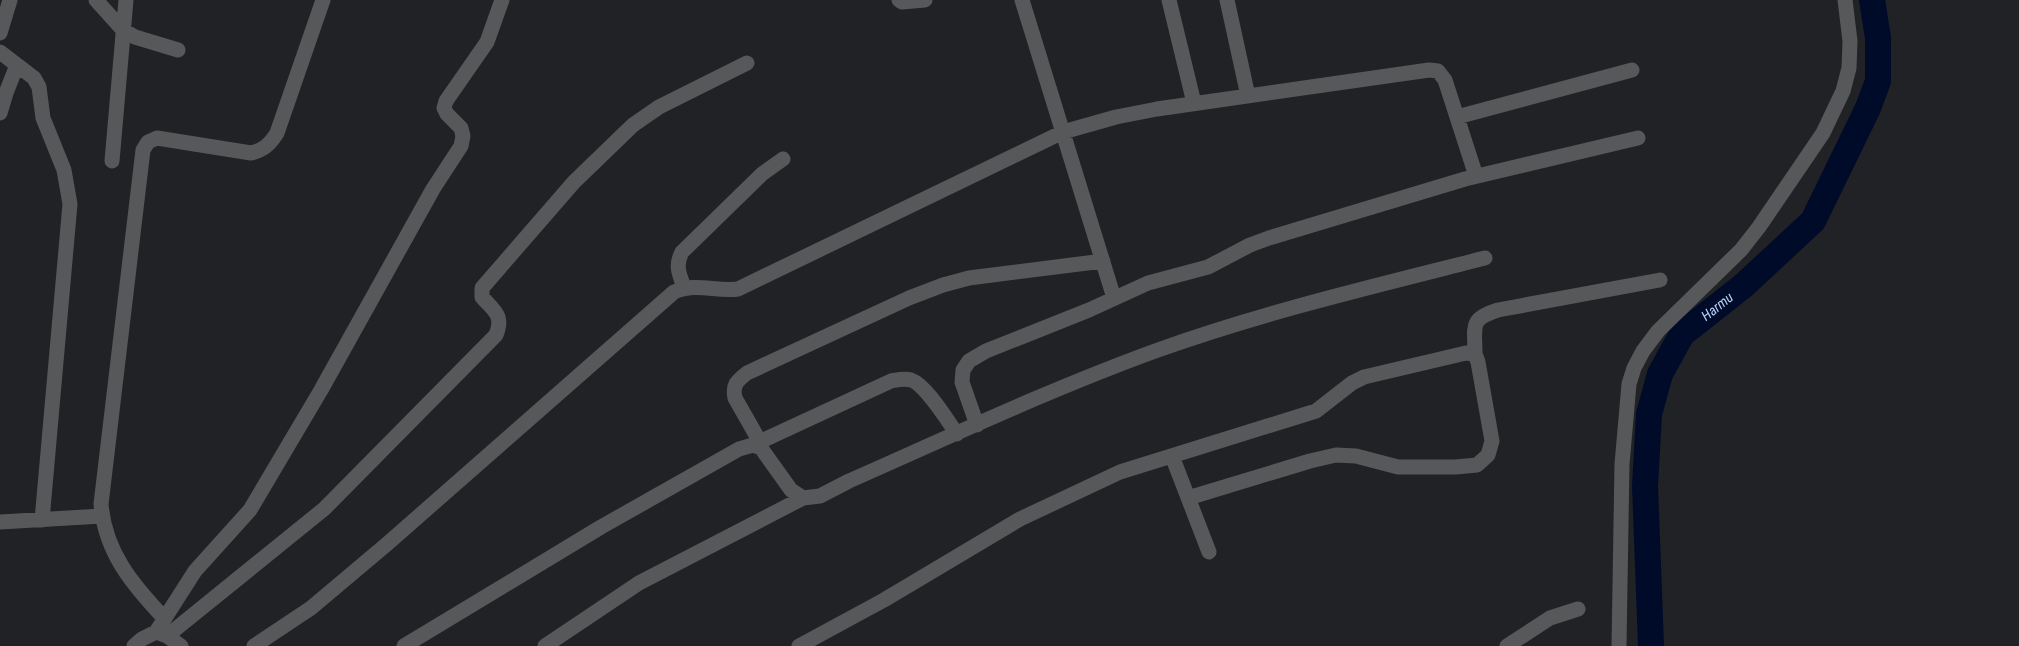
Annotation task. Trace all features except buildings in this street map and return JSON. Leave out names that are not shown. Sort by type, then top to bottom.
[{"type":"street","points":[[0,33],[10,0]]},
{"type":"street","points":[[96,0],[123,30],[135,37],[178,50]]},
{"type":"street","points":[[112,161],[126,0]]},
{"type":"street","points":[[164,618],[134,586],[126,574],[105,531],[101,504],[144,150],[148,142],[158,138],[251,153],[260,151],[270,144],[277,133],[323,0]]},
{"type":"street","points":[[162,634],[164,618],[195,571],[250,510],[321,390],[433,189],[461,146],[463,136],[461,128],[447,114],[444,108],[446,101],[487,42],[502,0]]},
{"type":"street","points":[[899,0],[902,2],[925,0]]},
{"type":"street","points":[[1022,0],[1114,298]]},
{"type":"street","points":[[1169,0],[1194,103]]},
{"type":"street","points":[[1227,0],[1248,96]]},
{"type":"street","points":[[1619,646],[1622,464],[1629,384],[1634,368],[1643,351],[1658,331],[1741,250],[1759,227],[1823,133],[1843,91],[1849,68],[1850,41],[1845,0]]},
{"type":"street","points":[[0,52],[34,78],[39,87],[43,118],[64,170],[70,204],[42,520]]},
{"type":"street","points":[[134,646],[142,639],[162,634],[324,509],[496,335],[500,324],[499,316],[482,297],[482,288],[574,182],[606,150],[633,125],[659,107],[747,63]]},
{"type":"street","points":[[0,113],[17,65]]},
{"type":"street","points":[[254,646],[311,608],[387,544],[674,292],[684,287],[696,286],[725,290],[738,289],[1063,132],[1135,112],[1429,70],[1438,71],[1445,80],[1476,176]]},
{"type":"street","points":[[1458,117],[1632,70]]},
{"type":"street","points":[[977,425],[962,382],[963,370],[969,361],[986,351],[1148,284],[1208,266],[1250,245],[1270,238],[1476,176],[1638,138]]},
{"type":"street","points":[[684,287],[677,270],[678,260],[682,252],[762,174],[783,159]]},
{"type":"street","points":[[545,646],[639,583],[803,498],[820,496],[848,481],[1095,374],[1159,350],[1277,312],[1485,258]]},
{"type":"street","points":[[803,498],[791,490],[761,448],[756,444],[735,398],[733,390],[736,381],[746,373],[909,298],[943,285],[968,278],[1103,261]]},
{"type":"street","points":[[1188,498],[1336,455],[1356,456],[1398,467],[1476,465],[1488,455],[1492,441],[1475,354],[1475,326],[1477,319],[1484,314],[1498,310],[1660,280]]},
{"type":"street","points":[[799,646],[884,600],[1020,519],[1120,472],[1316,411],[1352,383],[1364,378],[1466,353],[1475,354]]},
{"type":"street","points":[[404,646],[601,527],[739,449],[756,444],[891,381],[911,380],[921,386],[957,434]]},
{"type":"street","points":[[1172,456],[1209,552]]},
{"type":"street","points":[[0,522],[102,516]]},
{"type":"street","points":[[1507,646],[1550,618],[1578,609]]},
{"type":"street","points":[[162,634],[181,646]]},
{"type":"waterway","name":"Harmu","points":[[1651,646],[1645,486],[1649,414],[1660,374],[1682,334],[1743,286],[1813,221],[1868,108],[1878,81],[1878,38],[1872,0]]}]
